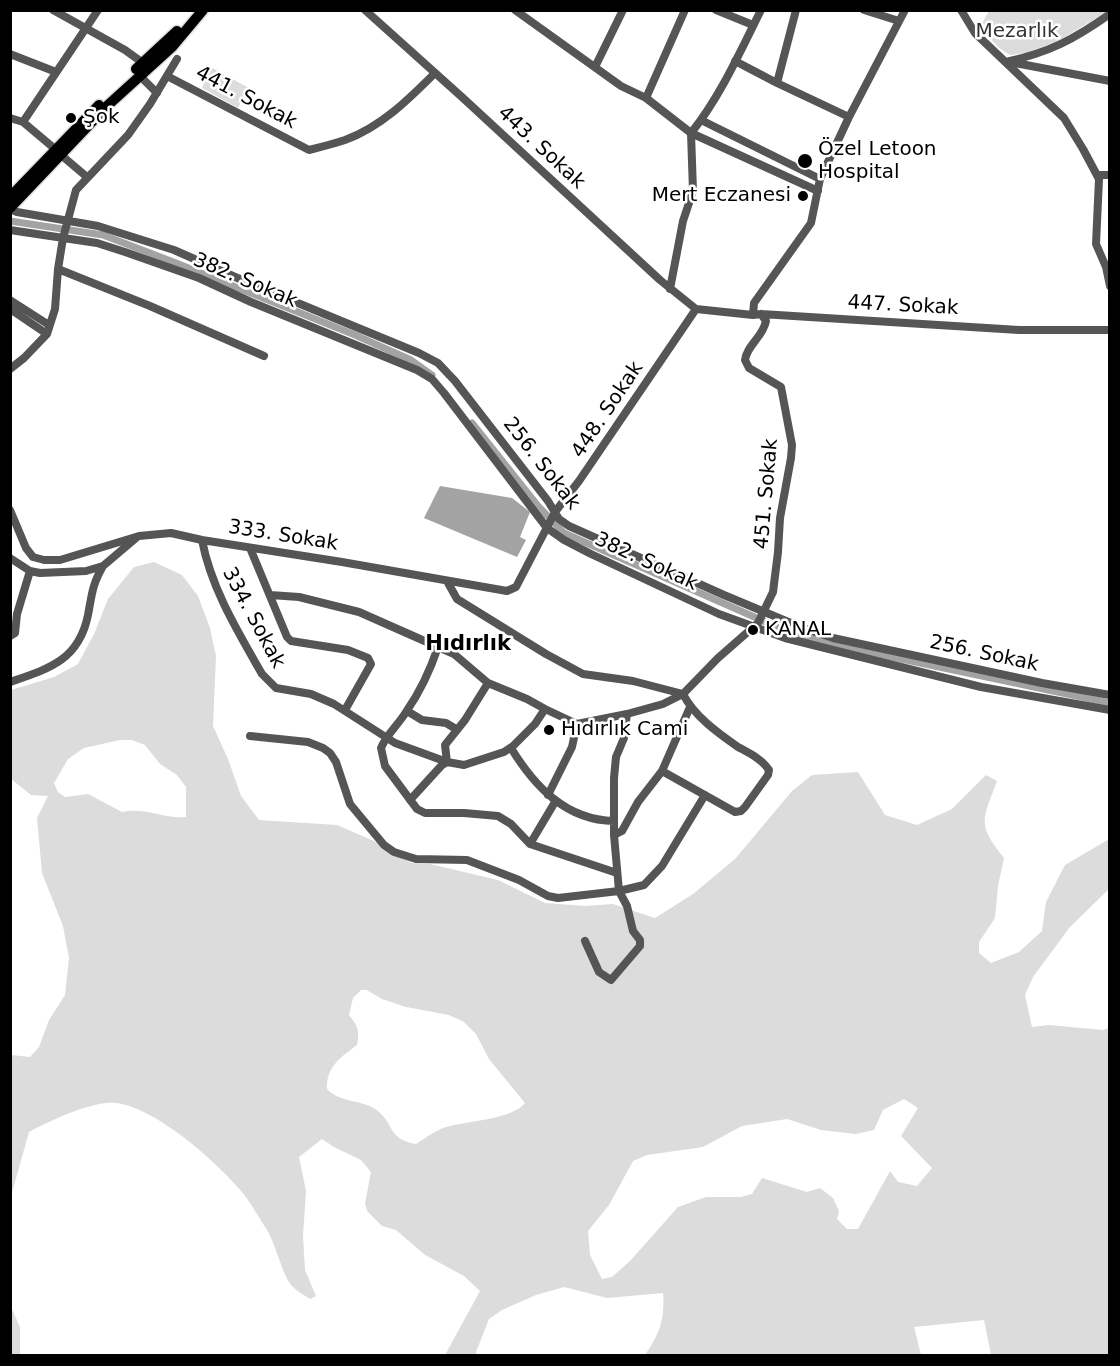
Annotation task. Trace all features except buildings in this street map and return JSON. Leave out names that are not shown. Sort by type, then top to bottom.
[{"type":"main road","points":[[10,208],[58,152],[143,63],[178,31],[195,10]]},
{"type":"main road","points":[[10,197],[139,75],[172,47],[203,10]]},
{"type":"street","points":[[52,10],[125,50],[143,63]]},
{"type":"street","points":[[23,122],[98,10]]},
{"type":"street","name":"443. Sokak","points":[[365,10],[670,289],[696,309]]},
{"type":"street","points":[[515,10],[621,86],[646,98],[691,133],[818,191]]},
{"type":"street","points":[[595,68],[623,10]]},
{"type":"street","points":[[646,98],[685,10]]},
{"type":"street","points":[[716,10],[753,25]]},
{"type":"street","points":[[670,289],[683,221],[693,191],[691,133],[735,61],[761,10]]},
{"type":"street","points":[[777,83],[796,10]]},
{"type":"street","points":[[864,10],[898,21]]},
{"type":"street","points":[[757,315],[754,303],[810,223],[820,179],[849,117],[905,10]]},
{"type":"street","points":[[961,10],[975,33],[1064,118],[1097,175],[1099,179],[1096,244],[1106,267],[1110,286]]},
{"type":"street","points":[[1006,62],[1037,55],[1076,38],[1110,14]]},
{"type":"street","points":[[10,54],[56,72]]},
{"type":"street","points":[[10,369],[24,358],[48,329],[56,309],[58,269],[63,236],[76,190],[128,135],[177,59]]},
{"type":"street","points":[[735,61],[849,117]]},
{"type":"street","points":[[1006,62],[1110,81]]},
{"type":"street","name":"441. Sokak","points":[[167,76],[309,150],[347,139],[375,124],[408,100],[435,72]]},
{"type":"street","points":[[139,75],[157,93]]},
{"type":"street","points":[[10,118],[23,122],[87,177]]},
{"type":"street","points":[[701,120],[820,179]]},
{"type":"street","points":[[1097,175],[1110,175]]},
{"type":"street","points":[[10,181],[22,185]]},
{"type":"street","name":"256. Sokak","points":[[10,208],[17,212],[67,223],[98,226],[174,250],[438,363],[469,397],[559,519],[569,526],[724,595],[759,619],[798,626],[852,644],[1110,695]]},
{"type":"street","name":"382. Sokak","points":[[10,230],[63,236],[104,246],[199,278],[250,302],[417,370],[432,379],[548,527],[564,540],[719,614],[759,619],[786,638],[981,687],[1110,710]]},
{"type":"street","points":[[58,269],[264,356]]},
{"type":"street","points":[[10,300],[48,329]]},
{"type":"street","points":[[10,309],[48,329]]},
{"type":"street","name":"447. Sokak","points":[[696,309],[757,315],[1019,330],[1110,330]]},
{"type":"street","name":"448. Sokak","points":[[548,527],[554,513],[579,481],[696,309]]},
{"type":"street","name":"451. Sokak","points":[[757,315],[766,321],[764,329],[746,354],[745,360],[749,368],[781,387],[785,398],[792,445],[780,518],[773,592],[759,619]]},
{"type":"street","name":"333. Sokak","points":[[10,510],[26,548],[33,557],[44,560],[60,560],[139,536],[171,533],[507,591],[516,587],[548,527]]},
{"type":"street","points":[[10,682],[56,664],[66,657],[76,645],[87,616],[93,585],[103,566],[139,536]]},
{"type":"street","name":"334. Sokak","points":[[202,540],[207,566],[223,601],[268,683],[276,688],[311,694],[345,711],[395,743],[447,762]]},
{"type":"street","points":[[250,548],[287,637],[291,640],[348,650],[368,658],[371,664],[345,711]]},
{"type":"street","points":[[10,558],[30,571],[50,573],[86,571],[103,566]]},
{"type":"street","points":[[10,636],[15,633],[17,614],[30,571]]},
{"type":"street","points":[[447,580],[457,599],[583,674],[661,687],[683,694],[690,707],[735,744],[764,763],[769,770],[768,775],[741,811],[735,812],[662,771]]},
{"type":"street","points":[[270,595],[299,597],[359,612],[454,654],[488,683],[578,724],[663,704],[683,694],[759,619]]},
{"type":"street","points":[[438,647],[430,669],[407,711],[381,748],[385,766],[417,809],[425,813],[475,813],[498,816],[511,824],[530,844],[617,873]]},
{"type":"street","points":[[447,762],[445,745],[465,720],[488,683]]},
{"type":"street","points":[[614,835],[622,831],[638,802],[662,771],[690,707]]},
{"type":"street","points":[[410,800],[447,762],[464,765],[504,752],[536,724],[545,708]]},
{"type":"street","points":[[407,711],[422,720],[446,723],[456,729]]},
{"type":"street","points":[[585,941],[599,972],[611,980],[617,976],[640,946],[640,939],[633,931],[627,906],[619,891],[614,835],[616,757],[624,738],[627,714]]},
{"type":"street","points":[[530,844],[552,798],[572,747],[578,724]]},
{"type":"street","points":[[250,736],[308,742],[330,753],[336,762],[350,804],[384,845],[401,855],[416,859],[468,860],[519,880],[548,896],[558,898],[634,889],[644,885],[672,850],[705,795]]},
{"type":"street","points":[[511,747],[552,798],[585,817],[600,821],[614,821]]},
{"type":"green space","name":"Mezarlık","points":[[989,11],[1108,11],[1058,41],[1026,53],[1010,55],[999,48],[980,27]]},
{"type":"green space","points":[[212,68],[249,88],[238,108],[202,88]]},
{"type":"green space","points":[[154,562],[182,575],[198,596],[210,628],[216,656],[213,726],[241,796],[259,820],[337,825],[374,841],[412,863],[430,864],[498,880],[545,903],[585,906],[613,904],[655,918],[693,894],[735,859],[792,791],[812,775],[858,772],[885,815],[917,825],[952,809],[986,775],[997,781],[986,813],[986,829],[1004,858],[995,918],[979,942],[979,953],[991,963],[1019,952],[1042,931],[1046,902],[1065,865],[1109,839],[1109,889],[1070,927],[1033,977],[1025,995],[1032,1027],[1049,1025],[1103,1030],[1109,1028],[1109,1355],[991,1355],[984,1320],[914,1327],[921,1355],[645,1355],[660,1326],[663,1293],[607,1298],[564,1287],[536,1295],[502,1310],[489,1319],[476,1352],[477,1355],[445,1355],[480,1291],[464,1276],[425,1255],[396,1230],[382,1226],[367,1211],[365,1203],[371,1172],[361,1160],[322,1139],[299,1157],[306,1191],[303,1236],[305,1270],[316,1296],[310,1299],[291,1285],[267,1230],[231,1179],[167,1125],[132,1107],[116,1103],[84,1108],[29,1132],[11,1196],[11,1055],[30,1057],[39,1047],[49,1020],[65,995],[69,958],[63,926],[42,873],[37,818],[48,796],[31,795],[11,779],[11,690],[54,677],[78,664],[94,634],[108,599],[134,567]],"holes":[[[120,740],[132,740],[145,745],[160,764],[177,775],[186,787],[186,817],[139,811],[122,812],[88,794],[65,797],[58,792],[54,783],[68,759],[84,748]],[[361,990],[367,990],[382,999],[406,1007],[449,1015],[464,1022],[476,1034],[489,1059],[525,1103],[501,1116],[445,1127],[416,1144],[406,1142],[395,1134],[386,1119],[375,1109],[338,1097],[327,1089],[329,1075],[336,1063],[357,1045],[358,1029],[349,1015],[353,998]],[[904,1099],[918,1108],[901,1136],[932,1168],[917,1186],[898,1182],[890,1171],[858,1229],[847,1229],[837,1219],[839,1211],[833,1198],[820,1188],[807,1192],[762,1178],[752,1194],[741,1197],[706,1197],[678,1207],[630,1261],[612,1277],[602,1279],[590,1255],[588,1231],[609,1205],[633,1161],[647,1155],[703,1147],[742,1126],[787,1119],[821,1130],[856,1134],[874,1130],[883,1110]]]},
{"type":"green space","points":[[11,1307],[20,1327],[20,1355],[11,1355]]},
{"type":"shaded area","points":[[440,486],[512,498],[530,512],[520,537],[526,540],[517,557],[424,518]]},
{"type":"waterway","points":[[10,221],[103,235],[355,335],[411,360],[432,375]]},
{"type":"waterway","points":[[472,423],[538,506],[564,533],[786,631],[887,656],[1110,703]]},
{"type":"place","name":"Şok","points":[[71,118]]},
{"type":"place","name":"Özel Letoon Hospital","points":[[805,161]]},
{"type":"place","name":"Mert Eczanesi","points":[[803,196]]},
{"type":"place","name":"KANAL","points":[[753,630]]},
{"type":"place","name":"Hıdırlık Cami","points":[[549,730]]},
{"type":"district","name":"Hıdırlık","points":[[468,645]]}]
